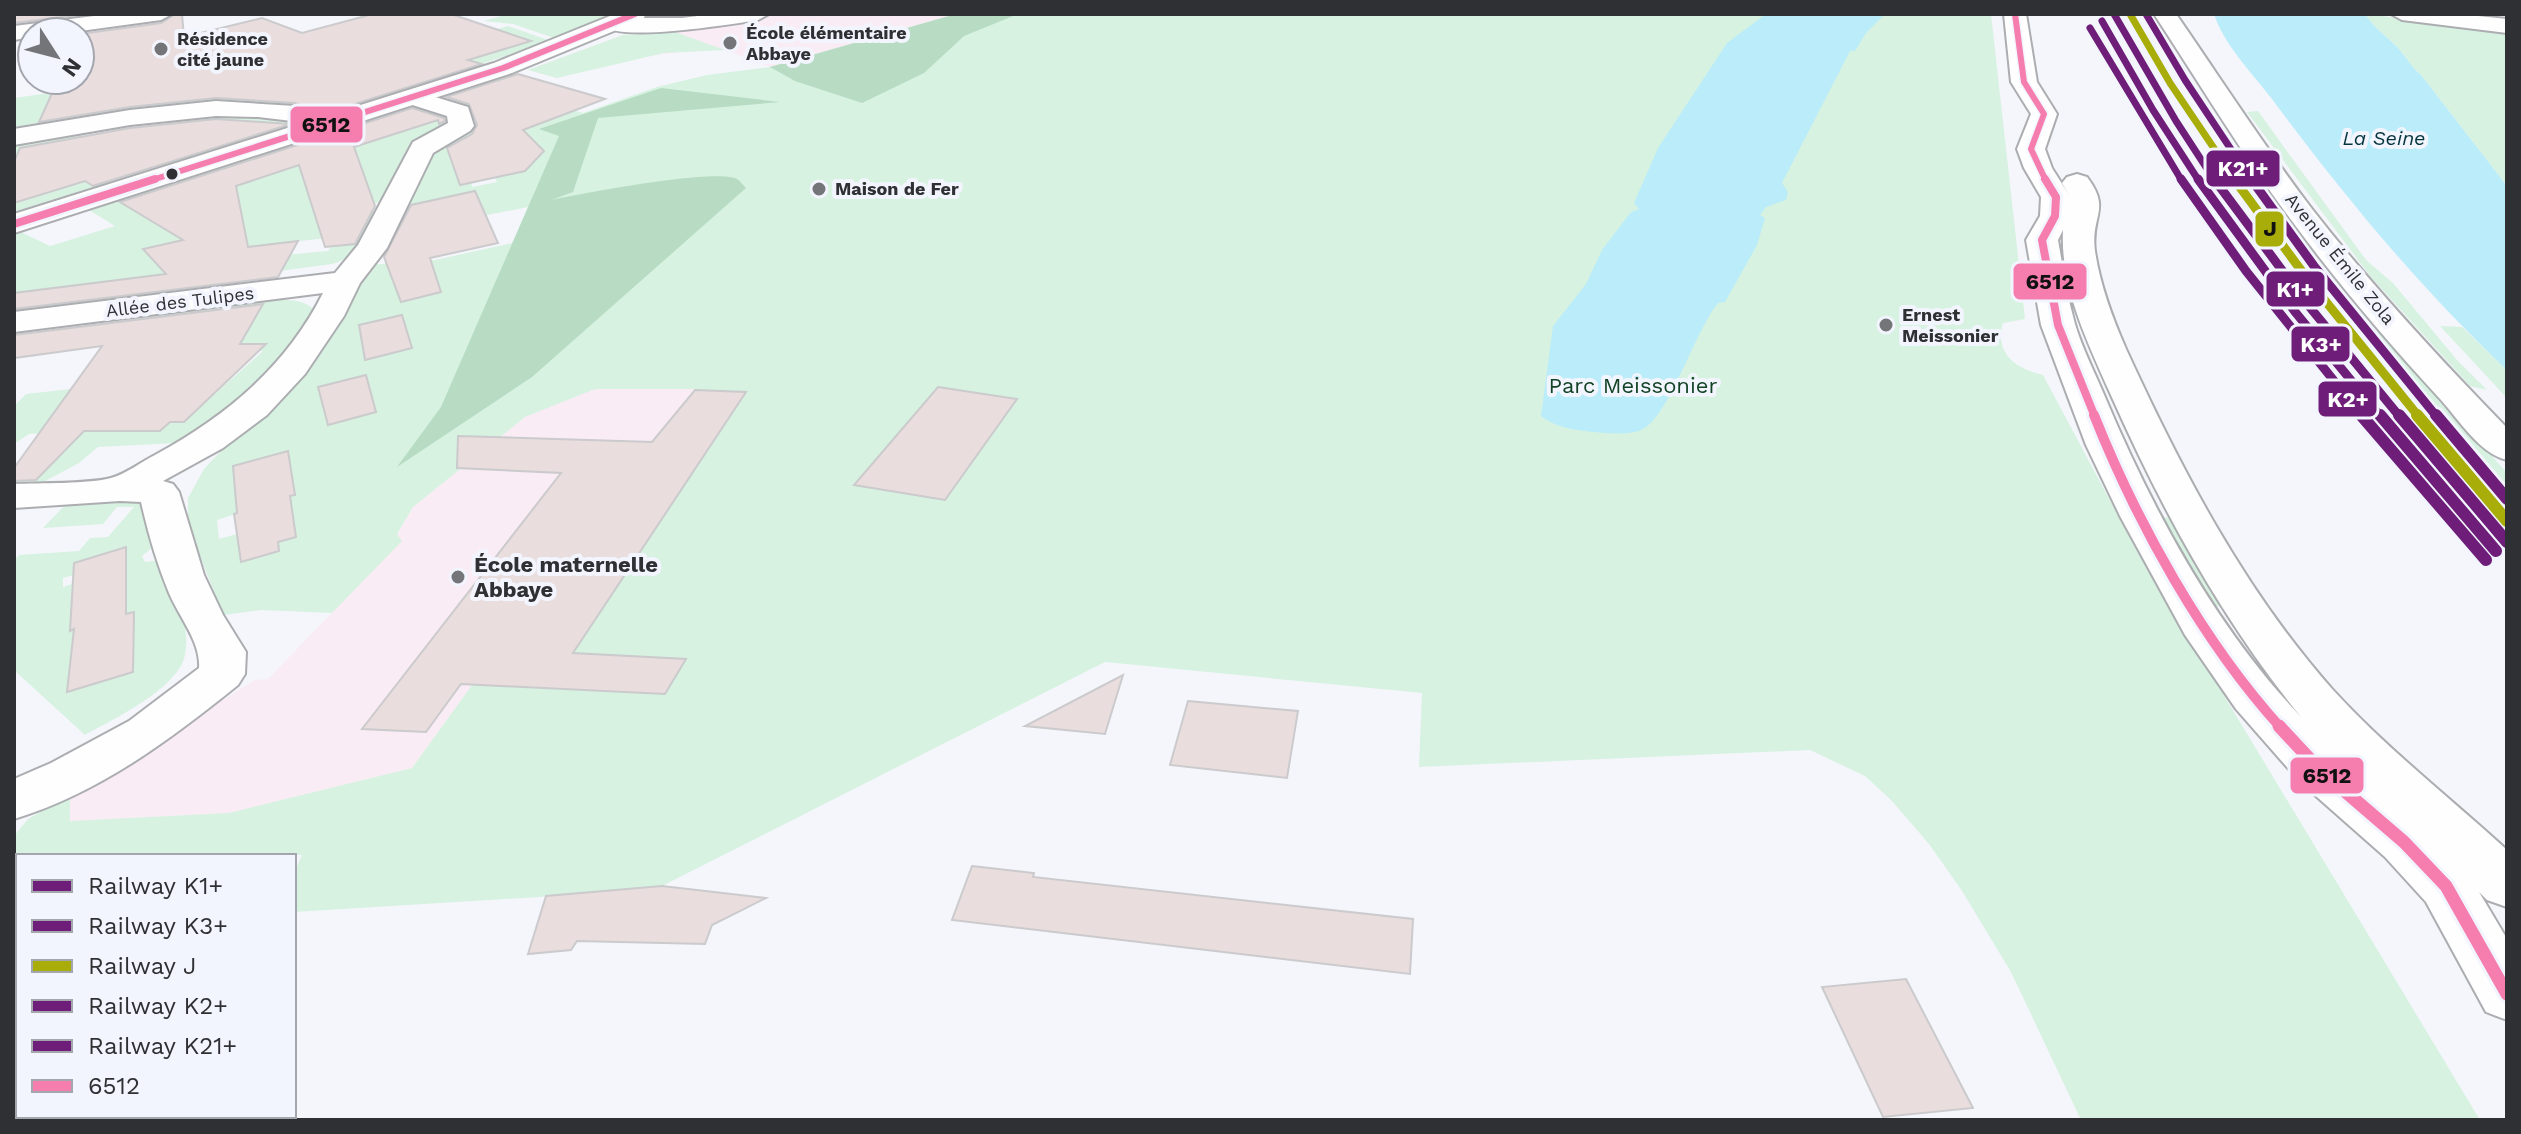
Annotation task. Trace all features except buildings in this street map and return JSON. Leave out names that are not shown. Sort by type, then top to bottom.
[{"type":"main road","points":[[2015,14],[2022,74],[2044,114],[2031,149],[2038,168],[2056,197],[2055,216],[2042,240],[2058,325],[2106,445],[2141,516],[2208,635],[2253,697],[2318,768],[2404,842],[2446,886],[2507,994]]},
{"type":"main road","points":[[2028,14],[2038,60],[2070,124],[2059,148],[2060,159],[2067,175],[2086,197],[2087,207],[2077,235],[2097,322],[2155,451],[2225,573],[2294,676],[2367,756],[2507,884]]},
{"type":"main road","points":[[14,224],[541,54],[624,19]]},
{"type":"street","points":[[14,33],[161,14]]},
{"type":"street","points":[[624,19],[682,25],[758,14]]},
{"type":"street","name":"Avenue Émile Zola","points":[[2165,14],[2278,182],[2354,279],[2507,449]]},
{"type":"street","points":[[2410,15],[2507,26]]},
{"type":"street","points":[[120,489],[210,440],[254,407],[293,367],[328,316],[345,281],[372,248],[422,148],[461,126],[459,112],[412,97]]},
{"type":"street","points":[[14,137],[179,113],[224,110],[293,113],[328,124]]},
{"type":"street","name":"Allée des Tulipes","points":[[14,322],[345,281]]},
{"type":"street","points":[[14,496],[120,489],[159,492],[167,534],[205,626],[223,652],[222,674],[146,733],[69,776],[14,800]]},
{"type":"shaded area","name":"École élémentaire Abbaye","points":[[775,14],[956,14],[770,67],[725,50],[699,50],[629,58],[557,78],[528,70],[623,35],[675,32]]},
{"type":"shaded area","name":"École maternelle Abbaye","points":[[697,388],[632,476],[623,476],[412,768],[229,813],[70,821],[70,795],[255,680],[268,679],[401,541],[397,535],[413,507],[525,417],[595,389]]},
{"type":"green space","points":[[508,14],[612,14],[554,38],[513,24],[484,21]]},
{"type":"green space","name":"Parc Meissonier","points":[[956,14],[1991,14],[2025,319],[2003,323],[2001,334],[2005,351],[2017,364],[2043,375],[2138,553],[2480,1120],[2081,1120],[2011,972],[1962,891],[1929,844],[1892,801],[1865,776],[1810,750],[1419,767],[1422,693],[1105,662],[662,886],[296,912],[296,868],[302,855],[14,853],[14,836],[28,819],[70,795],[70,821],[229,813],[412,768],[623,476],[632,475],[696,389],[595,389],[525,417],[413,507],[397,534],[402,541],[332,613],[261,610],[223,615],[188,525],[188,498],[204,469],[253,417],[368,265],[435,260],[512,243],[528,207],[395,233],[426,157],[472,123],[489,116],[453,103],[454,96],[517,73],[524,76],[494,87],[583,113],[657,87],[707,75],[770,67]],"holes":[[[478,138],[541,148],[544,151],[540,156],[506,162],[505,176],[495,178],[497,182],[472,187],[470,174],[457,176],[453,165],[456,143]],[[389,318],[390,324],[404,321],[412,348],[367,330],[360,331],[359,326]],[[348,379],[367,381],[376,412],[334,423],[326,392],[318,387]],[[269,456],[295,495],[290,496],[278,542],[244,532],[219,539],[217,520],[242,512],[241,472],[234,474],[233,466]]]},
{"type":"green space","points":[[956,14],[1018,14],[964,36],[924,73],[862,103],[795,81],[770,67]]},
{"type":"green space","points":[[2365,14],[2507,31],[2507,186],[2421,75]]},
{"type":"green space","points":[[508,26],[551,41],[360,104],[331,107],[238,103],[14,129],[14,98],[96,96],[96,86],[120,83],[371,66]]},
{"type":"green space","points":[[675,32],[725,50],[664,53],[557,78],[528,70],[623,35]]},
{"type":"green space","points":[[661,88],[780,102],[598,118],[573,192],[551,200],[647,183],[703,177],[737,179],[746,188],[532,377],[397,467],[441,407],[559,136],[539,129]]},
{"type":"green space","points":[[414,107],[434,111],[451,123],[386,199],[374,204],[371,211],[376,212],[364,237],[355,251],[341,261],[243,276],[234,291],[14,318],[14,234],[21,232],[50,246],[115,226],[89,210]],"holes":[[[424,124],[325,156],[308,149]],[[364,174],[370,192],[338,199],[306,186],[304,180]],[[242,216],[246,237],[144,249],[208,235]],[[337,237],[328,251],[263,257],[272,244]]]},
{"type":"green space","points":[[2258,111],[2366,260],[2393,283],[2457,360],[2487,390],[2470,386],[2370,276],[2247,112]]},
{"type":"green space","points":[[225,115],[288,120],[292,124],[170,164],[149,153],[169,119]]},
{"type":"green space","points":[[83,130],[74,161],[112,181],[14,212],[14,203],[86,181],[14,191],[14,141]]},
{"type":"green space","points":[[268,299],[302,302],[316,313],[307,330],[214,429],[177,443],[98,447],[79,463],[36,486],[14,487],[14,470],[58,433],[29,434],[14,444],[14,406],[26,394],[106,385],[100,373],[139,313]],"holes":[[[250,350],[263,351],[184,422],[170,422],[160,431],[120,431]]]},
{"type":"green space","points":[[2440,326],[2462,327],[2507,370],[2507,398]]},
{"type":"green space","points":[[2366,331],[2382,332],[2507,473],[2507,494]]},
{"type":"green space","points":[[70,500],[130,500],[144,504],[154,546],[142,556],[145,562],[160,560],[176,594],[186,631],[185,655],[171,679],[143,702],[85,735],[14,670],[14,560],[19,555],[79,551],[90,538],[108,537],[134,507],[117,507],[103,524],[43,528]],"holes":[[[105,566],[126,614],[134,612],[133,671],[68,692],[78,628],[70,630],[72,584],[63,587],[63,578]]]},
{"type":"green space","points":[[2159,517],[2181,518],[2236,608],[2216,606]]},
{"type":"water","points":[[1766,14],[1885,14],[1866,33],[1855,51],[1850,51],[1782,183],[1788,192],[1786,200],[1766,207],[1760,215],[1765,218],[1757,245],[1725,302],[1718,303],[1709,316],[1672,391],[1653,421],[1638,431],[1619,434],[1573,429],[1547,420],[1541,416],[1553,326],[1586,284],[1602,250],[1631,212],[1639,209],[1634,203],[1658,148],[1727,43]]},
{"type":"water","name":"La Seine","points":[[2214,14],[2365,14],[2421,75],[2507,186],[2507,370],[2413,273],[2327,171],[2240,59]]},
{"type":"rail line","name":"K1+","points":[[2114,14],[2198,156],[2270,257],[2347,354],[2507,542]]},
{"type":"rail line","name":"J","points":[[2130,14],[2170,83],[2259,214],[2354,339],[2507,521]]},
{"type":"rail line","name":"K21+","points":[[2146,14],[2226,143],[2314,266],[2507,499]]},
{"type":"rail line","name":"K3+","points":[[2102,21],[2175,145],[2258,264],[2374,409],[2496,551]]},
{"type":"rail line","name":"K2+","points":[[2090,28],[2163,152],[2246,271],[2323,370],[2486,560]]},
{"type":"transit line","name":"6512","points":[[14,224],[503,68],[635,14]]},
{"type":"transit line","name":"6512","points":[[2015,14],[2024,82],[2044,114],[2031,149],[2038,168],[2056,197],[2055,216],[2042,240],[2058,325],[2106,445],[2141,516],[2208,635],[2253,697],[2318,768],[2404,842],[2446,886],[2507,994]]},
{"type":"place","name":"École élémentaire Abbaye","points":[[730,43]]},
{"type":"place","name":"Résidence cité jaune","points":[[161,49]]},
{"type":"place","name":"Maison de Fer","points":[[819,189]]},
{"type":"place","name":"Ernest Meissonier","points":[[1886,325]]},
{"type":"place","name":"École maternelle Abbaye","points":[[458,577]]}]
